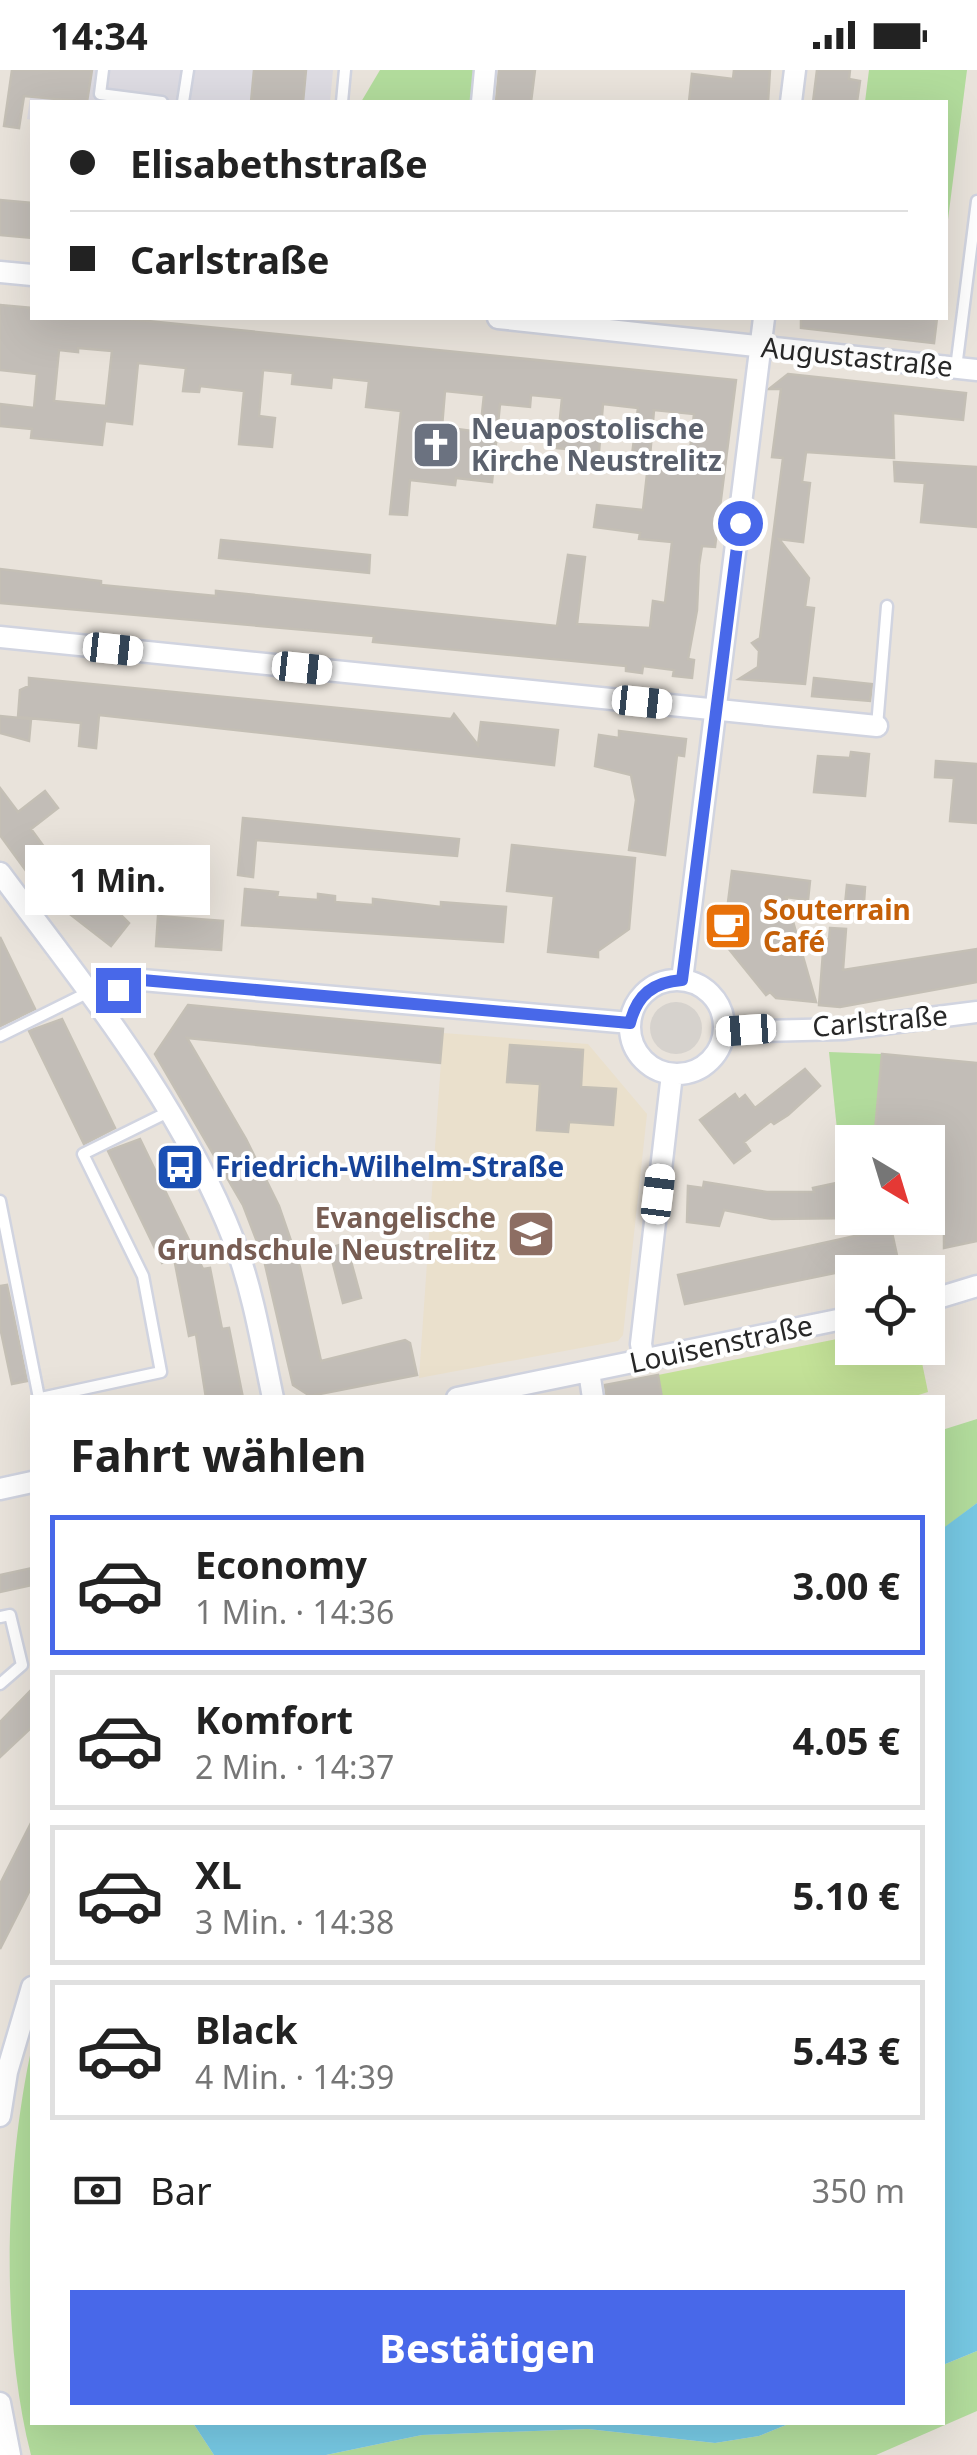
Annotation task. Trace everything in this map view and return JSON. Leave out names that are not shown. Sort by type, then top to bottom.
[{"type":"street","points":[[482,100],[485,70]]},
{"type":"street","points":[[791,100],[795,70]]},
{"type":"street","points":[[0,272],[30,274]]},
{"type":"street","name":"Augustastraße","points":[[516,320],[966,369]]},
{"type":"street","points":[[682,980],[764,320]]},
{"type":"street","points":[[0,638],[877,726]]},
{"type":"street","points":[[0,873],[171,1111],[236,1245],[272,1395]]},
{"type":"street","points":[[92,996],[142,980],[630,1023]]},
{"type":"street","points":[[682,980],[708,992],[718,1003],[724,1032],[712,1058],[700,1068],[672,1074],[646,1062],[636,1051],[630,1023],[641,996],[653,986],[682,980]]},
{"type":"street","name":"Carlstraße","points":[[724,1032],[843,1029],[977,1012]]},
{"type":"street","points":[[644,1360],[641,1344],[672,1074]]},
{"type":"street","points":[[945,1296],[977,1286]]},
{"type":"street","points":[[945,1299],[977,1296]]},
{"type":"street","name":"Louisenstraße","points":[[472,1395],[835,1321]]},
{"type":"street","points":[[589,1371],[593,1395]]},
{"type":"street","points":[[0,1489],[30,1482]]},
{"type":"street","points":[[0,2116],[7,2072],[30,1993]]},
{"type":"street","points":[[0,2403],[10,2455]]},
{"type":"lane","points":[[103,70],[100,94],[146,100]]},
{"type":"lane","points":[[183,100],[188,70]]},
{"type":"lane","points":[[342,100],[346,70]]},
{"type":"lane","points":[[966,369],[977,201]]},
{"type":"lane","points":[[877,726],[887,606]]},
{"type":"lane","points":[[0,1036],[92,996]]},
{"type":"lane","points":[[54,1395],[161,1372],[143,1276],[83,1154],[171,1111]]},
{"type":"lane","points":[[0,1201],[39,1395]]},
{"type":"lane","points":[[0,1616],[10,1615],[22,1665],[0,1684]]},
{"type":"shaded area","points":[[34,70],[333,70],[330,100],[30,100],[30,120],[27,119]]},
{"type":"shaded area","points":[[676,1002],[695,1009],[702,1028],[695,1047],[676,1054],[657,1047],[650,1028],[657,1009]]},
{"type":"shaded area","name":"Evangelische Grundschule Neustrelitz","points":[[443,1033],[588,1044],[647,1114],[623,1335],[618,1341],[419,1378]]},
{"type":"green space","points":[[380,70],[474,70],[470,100],[362,100]]},
{"type":"green space","points":[[869,70],[967,70],[948,219],[948,100],[865,100]]},
{"type":"green space","points":[[829,1052],[882,1054],[876,1125],[837,1125]]},
{"type":"green space","points":[[835,1339],[835,1365],[922,1365],[928,1392],[918,1395],[662,1395],[658,1375]]},
{"type":"green space","points":[[977,1419],[977,1503],[945,1527],[945,1429]]},
{"type":"green space","points":[[30,2057],[30,2425],[194,2425],[214,2455],[31,2455],[14,2357],[11,2305],[12,2198]]},
{"type":"green space","points":[[977,2351],[977,2411],[945,2425],[945,2364]]},
{"type":"green space","points":[[786,2425],[945,2425],[876,2455],[326,2455],[422,2435],[588,2429],[715,2443],[759,2436]]},
{"type":"water","points":[[977,1503],[977,2351],[945,2364],[945,1527]]},
{"type":"water","points":[[194,2425],[786,2425],[759,2436],[715,2443],[588,2429],[422,2435],[326,2455],[214,2455]]},
{"type":"building","points":[[12,70],[92,70],[87,100],[24,96],[19,128],[4,126]]},
{"type":"building","points":[[254,70],[306,70],[303,100],[251,100]]},
{"type":"building","points":[[499,70],[535,70],[531,100],[496,100]]},
{"type":"building","points":[[734,70],[770,70],[768,100],[689,100],[692,74],[733,79]]},
{"type":"building","points":[[817,70],[850,70],[849,79],[860,81],[857,100],[813,100]]},
{"type":"building","points":[[0,200],[30,203],[30,238],[0,235]]},
{"type":"building","points":[[0,305],[30,308],[30,320],[138,320],[736,380],[715,547],[702,546],[699,565],[697,610],[688,659],[694,660],[692,678],[673,676],[674,670],[643,666],[642,673],[626,671],[626,666],[373,642],[374,636],[0,603],[0,569],[101,581],[101,585],[216,596],[216,591],[557,626],[568,555],[585,557],[577,624],[650,628],[653,601],[665,603],[672,542],[639,539],[640,533],[594,527],[597,505],[643,510],[648,465],[688,469],[694,414],[654,410],[650,456],[632,455],[638,408],[603,404],[599,452],[557,448],[562,398],[531,395],[530,407],[500,404],[492,482],[456,478],[455,485],[410,480],[407,515],[390,514],[401,411],[366,407],[369,381],[332,377],[331,388],[292,384],[293,373],[263,370],[259,416],[275,418],[272,447],[239,444],[244,391],[200,386],[199,392],[183,391],[186,368],[138,363],[132,424],[105,421],[102,445],[31,438],[32,429],[0,426],[0,404],[34,408],[37,374],[0,370]],"holes":[[[59,350],[112,351],[106,406],[54,401]],[[445,391],[484,395],[480,432],[442,427]]]},
{"type":"building","points":[[801,320],[937,320],[934,343],[801,328]]},
{"type":"building","points":[[788,374],[966,393],[963,420],[893,413],[894,458],[806,452],[802,482],[810,483],[803,542],[779,539],[809,578],[805,607],[814,608],[805,684],[739,679],[758,667],[759,651],[752,643],[760,638],[783,458],[772,457],[781,389],[769,389]]},
{"type":"building","points":[[894,462],[977,467],[977,527],[921,522],[925,483],[895,481]]},
{"type":"building","points":[[221,540],[370,555],[369,573],[219,558]]},
{"type":"building","points":[[29,678],[451,719],[454,714],[478,745],[481,722],[558,730],[554,765],[99,715],[96,748],[79,746],[81,723],[18,717],[20,690],[29,686]]},
{"type":"building","points":[[814,678],[872,684],[870,701],[812,696]]},
{"type":"building","points":[[0,716],[31,719],[29,741],[0,733]]},
{"type":"building","points":[[619,731],[686,739],[684,756],[677,755],[665,855],[629,850],[636,800],[631,775],[595,766],[599,735],[619,738]]},
{"type":"building","points":[[851,752],[869,754],[865,796],[814,792],[818,756],[850,758]]},
{"type":"building","points":[[936,761],[977,764],[977,823],[950,821],[954,778],[935,777]]},
{"type":"building","points":[[0,788],[18,812],[45,791],[58,808],[31,829],[66,877],[51,888],[48,884],[40,890],[0,835]]},
{"type":"building","points":[[243,818],[459,839],[457,856],[256,840],[253,877],[238,875]]},
{"type":"building","points":[[512,845],[635,858],[629,929],[598,951],[598,957],[548,952],[554,896],[507,891]]},
{"type":"building","points":[[732,871],[810,881],[808,900],[786,897],[816,1002],[776,998],[770,992],[766,995],[728,948],[732,945],[724,934]]},
{"type":"building","points":[[89,883],[129,923],[111,946],[66,911]]},
{"type":"building","points":[[847,885],[865,887],[863,917],[844,915]]},
{"type":"building","points":[[245,889],[278,892],[277,897],[318,900],[318,894],[335,896],[335,902],[373,905],[373,899],[441,907],[441,902],[506,907],[503,942],[242,925]]},
{"type":"building","points":[[158,916],[223,921],[221,950],[156,946]]},
{"type":"building","points":[[830,928],[846,929],[843,970],[977,949],[977,982],[840,1007],[819,1005],[824,939],[829,940]]},
{"type":"building","points":[[0,937],[35,1009],[0,1026]]},
{"type":"building","points":[[188,1005],[443,1029],[440,1063],[187,1038],[246,1139],[279,1206],[300,1267],[321,1361],[405,1340],[410,1343],[417,1375],[315,1395],[293,1385],[264,1260],[243,1205],[155,1054]]},
{"type":"building","points":[[62,1019],[115,1128],[84,1144],[29,1031]]},
{"type":"building","points":[[510,1045],[583,1050],[581,1087],[616,1089],[613,1125],[569,1122],[568,1132],[537,1130],[540,1084],[507,1082]]},
{"type":"building","points":[[882,1054],[977,1063],[977,1241],[944,1248],[945,1125],[876,1125]]},
{"type":"building","points":[[805,1069],[820,1086],[788,1115],[774,1124],[771,1121],[744,1142],[750,1151],[734,1163],[700,1120],[735,1094],[739,1100],[745,1095],[755,1108]]},
{"type":"building","points":[[140,1139],[203,1269],[210,1268],[222,1329],[229,1328],[242,1395],[206,1395],[196,1334],[189,1336],[174,1258],[162,1263],[108,1151]]},
{"type":"building","points":[[704,1182],[767,1192],[814,1192],[813,1188],[835,1183],[835,1218],[772,1219],[724,1210],[719,1226],[687,1222],[688,1186],[703,1188]]},
{"type":"building","points":[[859,1235],[893,1235],[897,1255],[835,1255],[835,1273],[685,1304],[678,1275]]},
{"type":"building","points":[[346,1243],[361,1298],[343,1303],[329,1248]]},
{"type":"building","points":[[7,1285],[27,1381],[12,1384],[0,1327],[0,1286]]},
{"type":"building","points":[[658,1375],[661,1395],[607,1395],[605,1385]]},
{"type":"building","points":[[30,1568],[30,1585],[0,1592],[0,1575]]},
{"type":"building","points":[[30,1691],[30,1729],[0,1757],[0,1722]]},
{"type":"building","points":[[30,1825],[30,1890],[0,1949],[0,1884]]},
{"type":"place","name":"Neuapostolische Kirche Neustrelitz","points":[[436,445]]},
{"type":"place","name":"Souterrain Café","points":[[728,926]]},
{"type":"place","name":"Friedrich-Wilhelm-Straße","points":[[180,1167]]},
{"type":"place","name":"Evangelische Grundschule Neustrelitz","points":[[531,1234]]},
{"type":"route","points":[[118,990],[142,980],[630,1023],[641,996],[653,986],[682,980],[740,523]]}]
